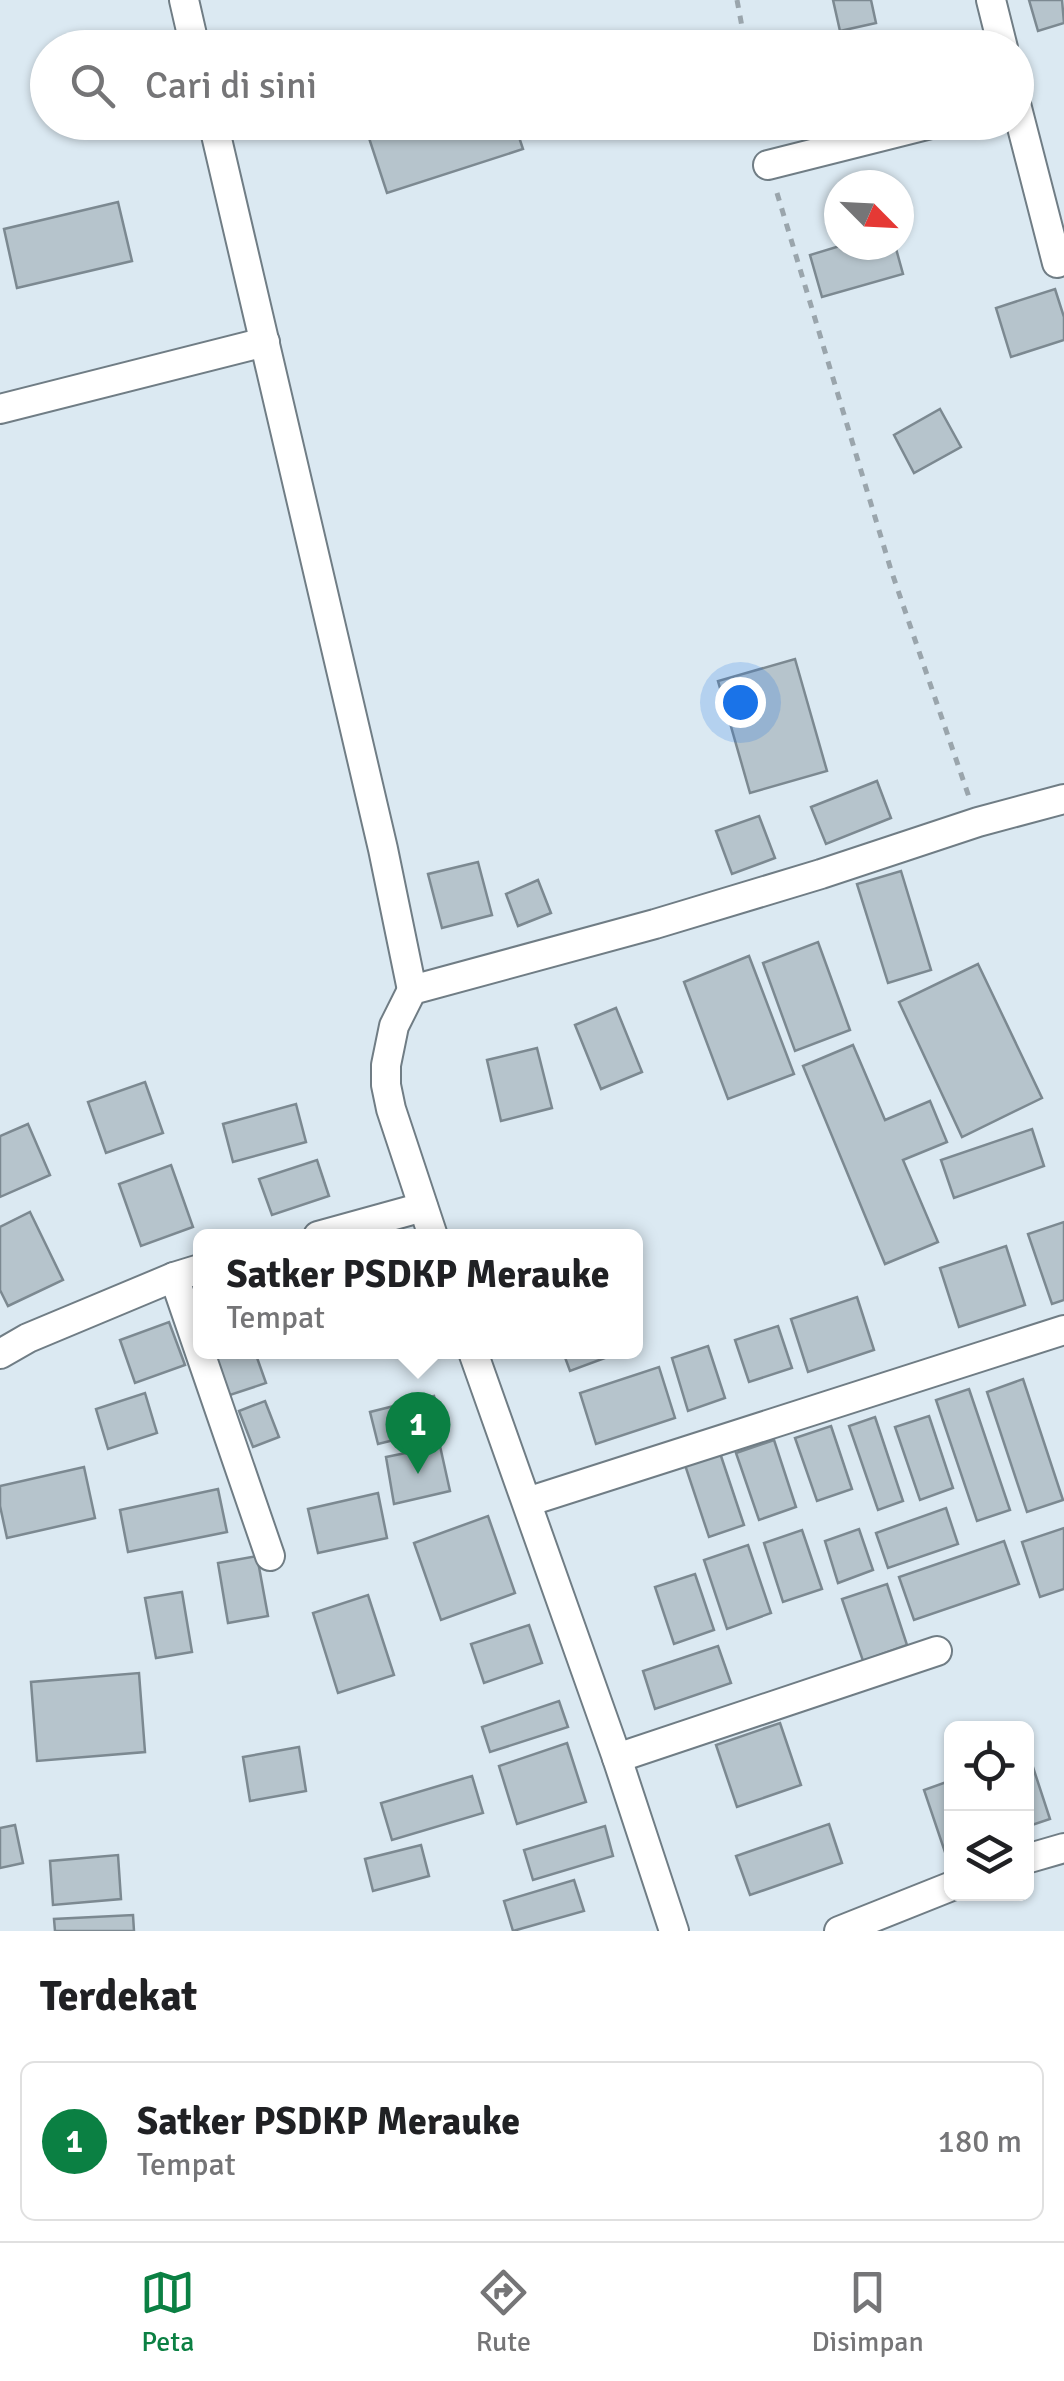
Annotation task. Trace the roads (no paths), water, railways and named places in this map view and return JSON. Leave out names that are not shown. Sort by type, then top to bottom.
[{"type":"street","points":[[184,0],[191,30]]},
{"type":"street","points":[[991,0],[998,30]]},
{"type":"street","points":[[217,140],[383,849],[412,990],[394,1026],[386,1085],[431,1229]]},
{"type":"street","points":[[768,165],[867,140]]},
{"type":"street","points":[[1025,140],[1057,263]]},
{"type":"street","points":[[0,409],[265,342]]},
{"type":"street","points":[[412,990],[655,924],[978,822],[1064,799]]},
{"type":"street","points":[[343,1229],[423,1207]]},
{"type":"street","points":[[0,1354],[28,1338],[188,1273]]},
{"type":"street","points":[[527,1502],[1064,1330]]},
{"type":"street","points":[[213,1359],[270,1556]]},
{"type":"street","points":[[476,1359],[674,1931]]},
{"type":"street","points":[[616,1758],[937,1651]]},
{"type":"street","points":[[1034,1857],[1064,1848]]},
{"type":"street","points":[[839,1931],[944,1889]]},
{"type":"place","name":"Satker PSDKP Merauke","points":[[418,1474]]}]
